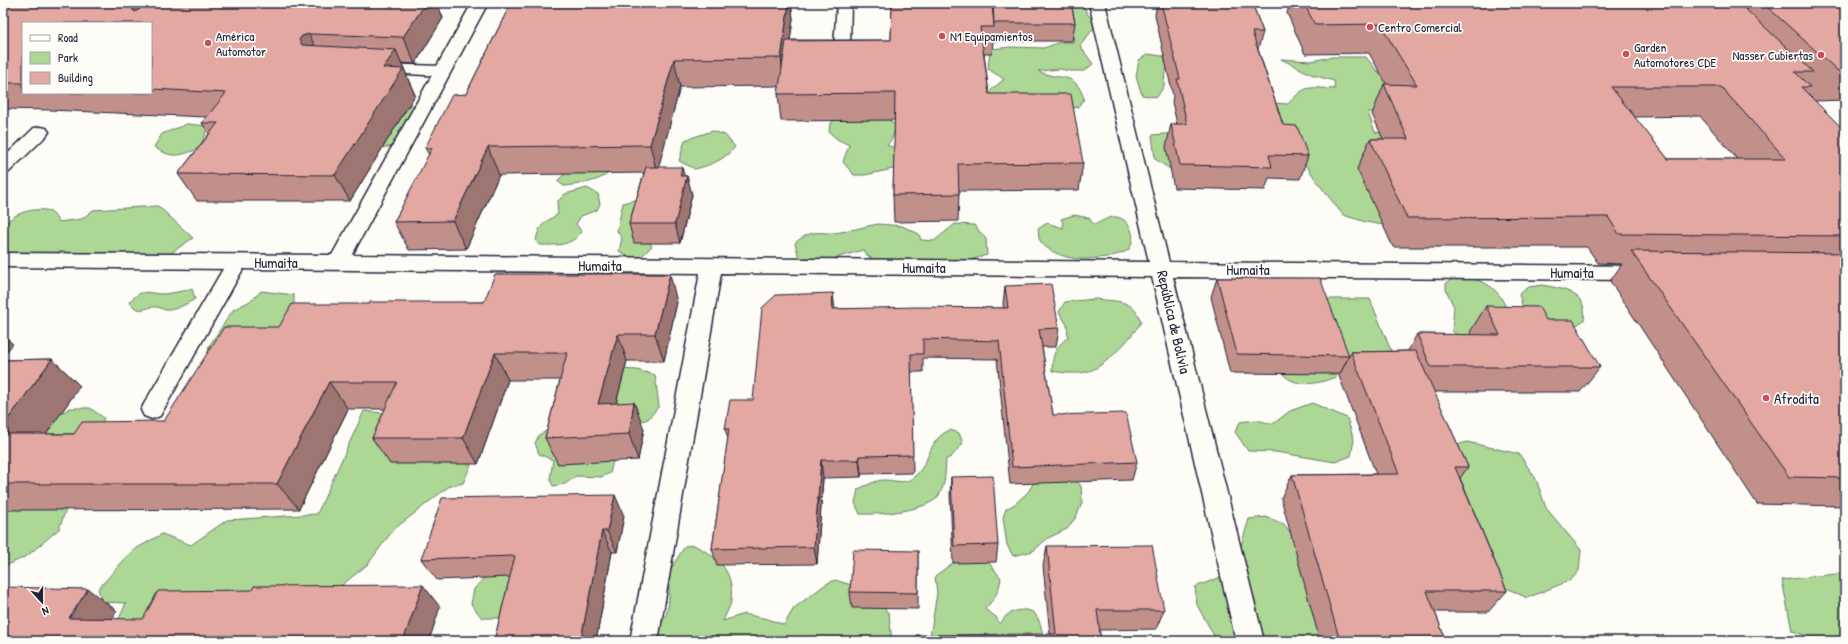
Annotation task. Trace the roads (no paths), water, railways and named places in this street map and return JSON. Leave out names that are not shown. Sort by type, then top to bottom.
[{"type":"street","points":[[338,262],[480,3]]},
{"type":"street","name":"República de Bolivia","points":[[1097,3],[1250,641]]},
{"type":"street","name":"Humaita","points":[[3,260],[1662,273]]},
{"type":"street","points":[[644,641],[712,265]]},
{"type":"lane","points":[[842,46],[844,3]]},
{"type":"lane","points":[[361,69],[443,71]]},
{"type":"lane","points":[[3,168],[40,132]]},
{"type":"lane","points":[[152,410],[237,262]]},
{"type":"place","name":"Centro Comercial","points":[[1370,27]]},
{"type":"place","name":"N1 Equipamientos","points":[[942,36]]},
{"type":"place","name":"América Automotor","points":[[208,43]]},
{"type":"place","name":"Garden Automotores CDE","points":[[1626,54]]},
{"type":"place","name":"Nasser Cubiertas","points":[[1821,55]]},
{"type":"place","name":"Afrodita","points":[[1766,398]]}]
